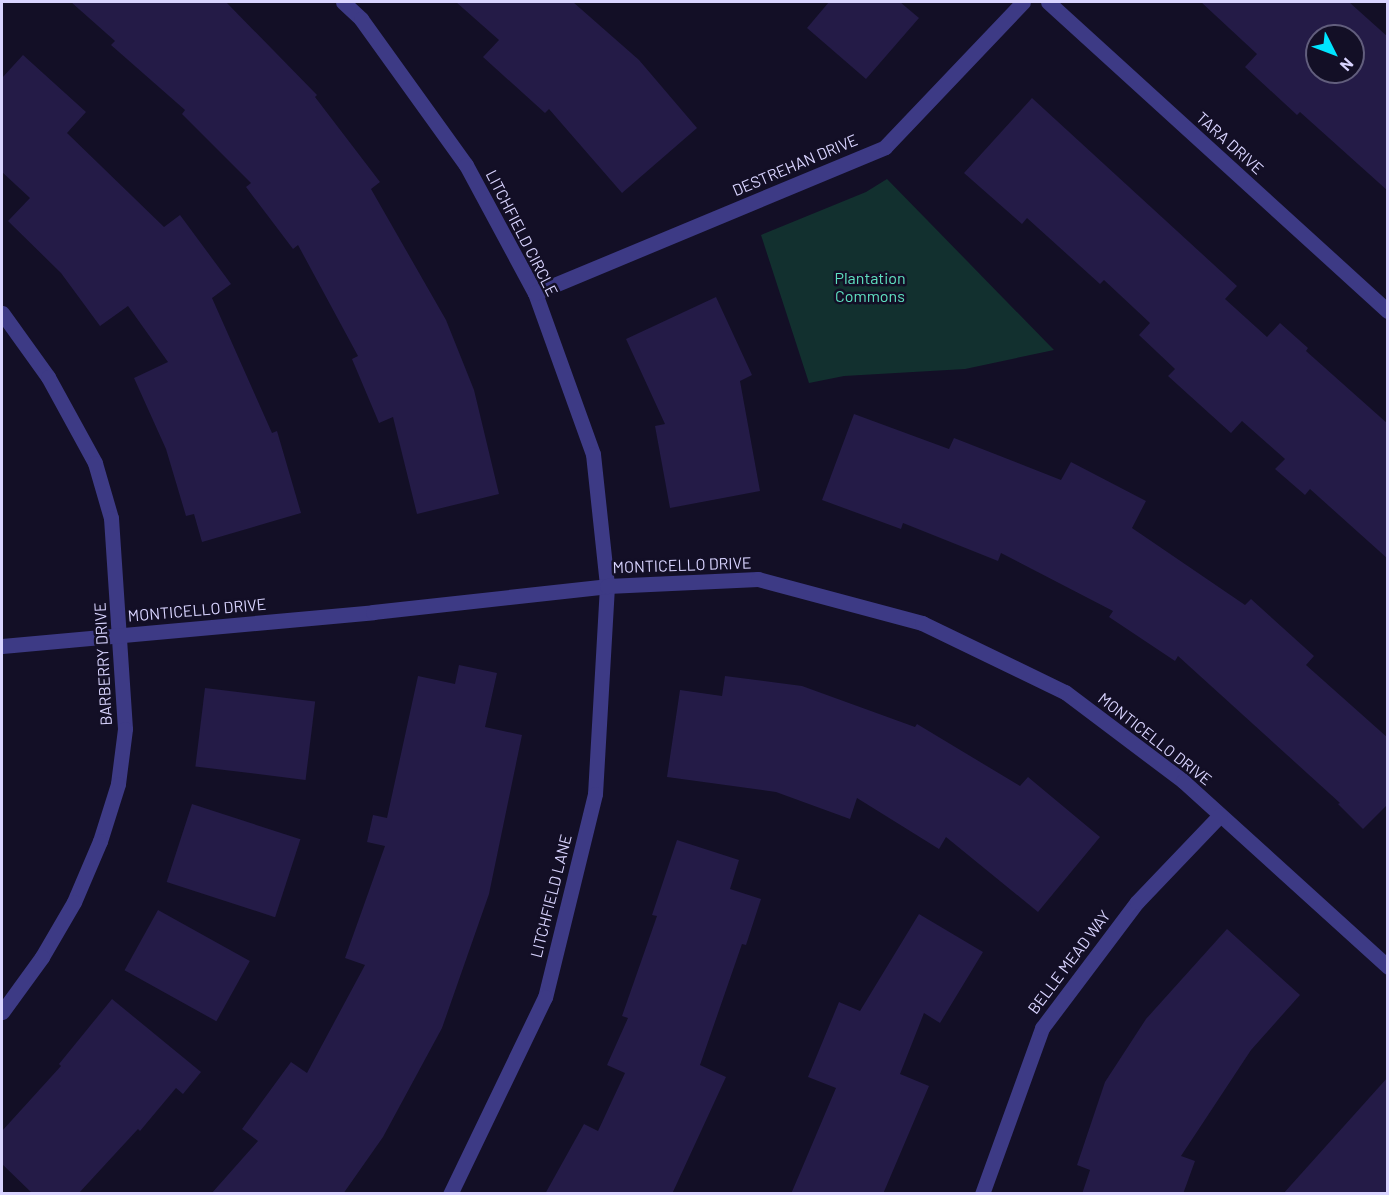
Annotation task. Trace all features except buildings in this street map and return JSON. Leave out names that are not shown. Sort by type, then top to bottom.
[{"type":"street","name":"LITCHFIELD CIRCLE","points":[[343,2],[361,19],[466,165],[535,293],[593,454],[607,586]]},
{"type":"street","name":"DESTREHAN DRIVE","points":[[535,293],[885,147],[1023,2]]},
{"type":"street","name":"TARA DRIVE","points":[[1048,2],[1388,311]]},
{"type":"street","name":"BARBERRY DRIVE","points":[[2,313],[48,377],[95,464],[111,518],[125,729],[118,784],[100,841],[74,902],[42,957],[2,1012]]},
{"type":"street","name":"MONTICELLO DRIVE","points":[[2,646],[373,612],[607,586],[758,579],[922,623],[1065,692],[1183,781],[1388,967]]},
{"type":"street","name":"LITCHFIELD LANE","points":[[450,1194],[545,997],[595,794],[607,586]]},
{"type":"street","name":"BELLE MEAD WAY","points":[[982,1194],[1042,1028],[1137,902],[1220,815]]},
{"type":"green space","name":"Plantation Commons","points":[[887,179],[1054,350],[965,369],[844,376],[809,383],[761,235],[866,192]]}]
